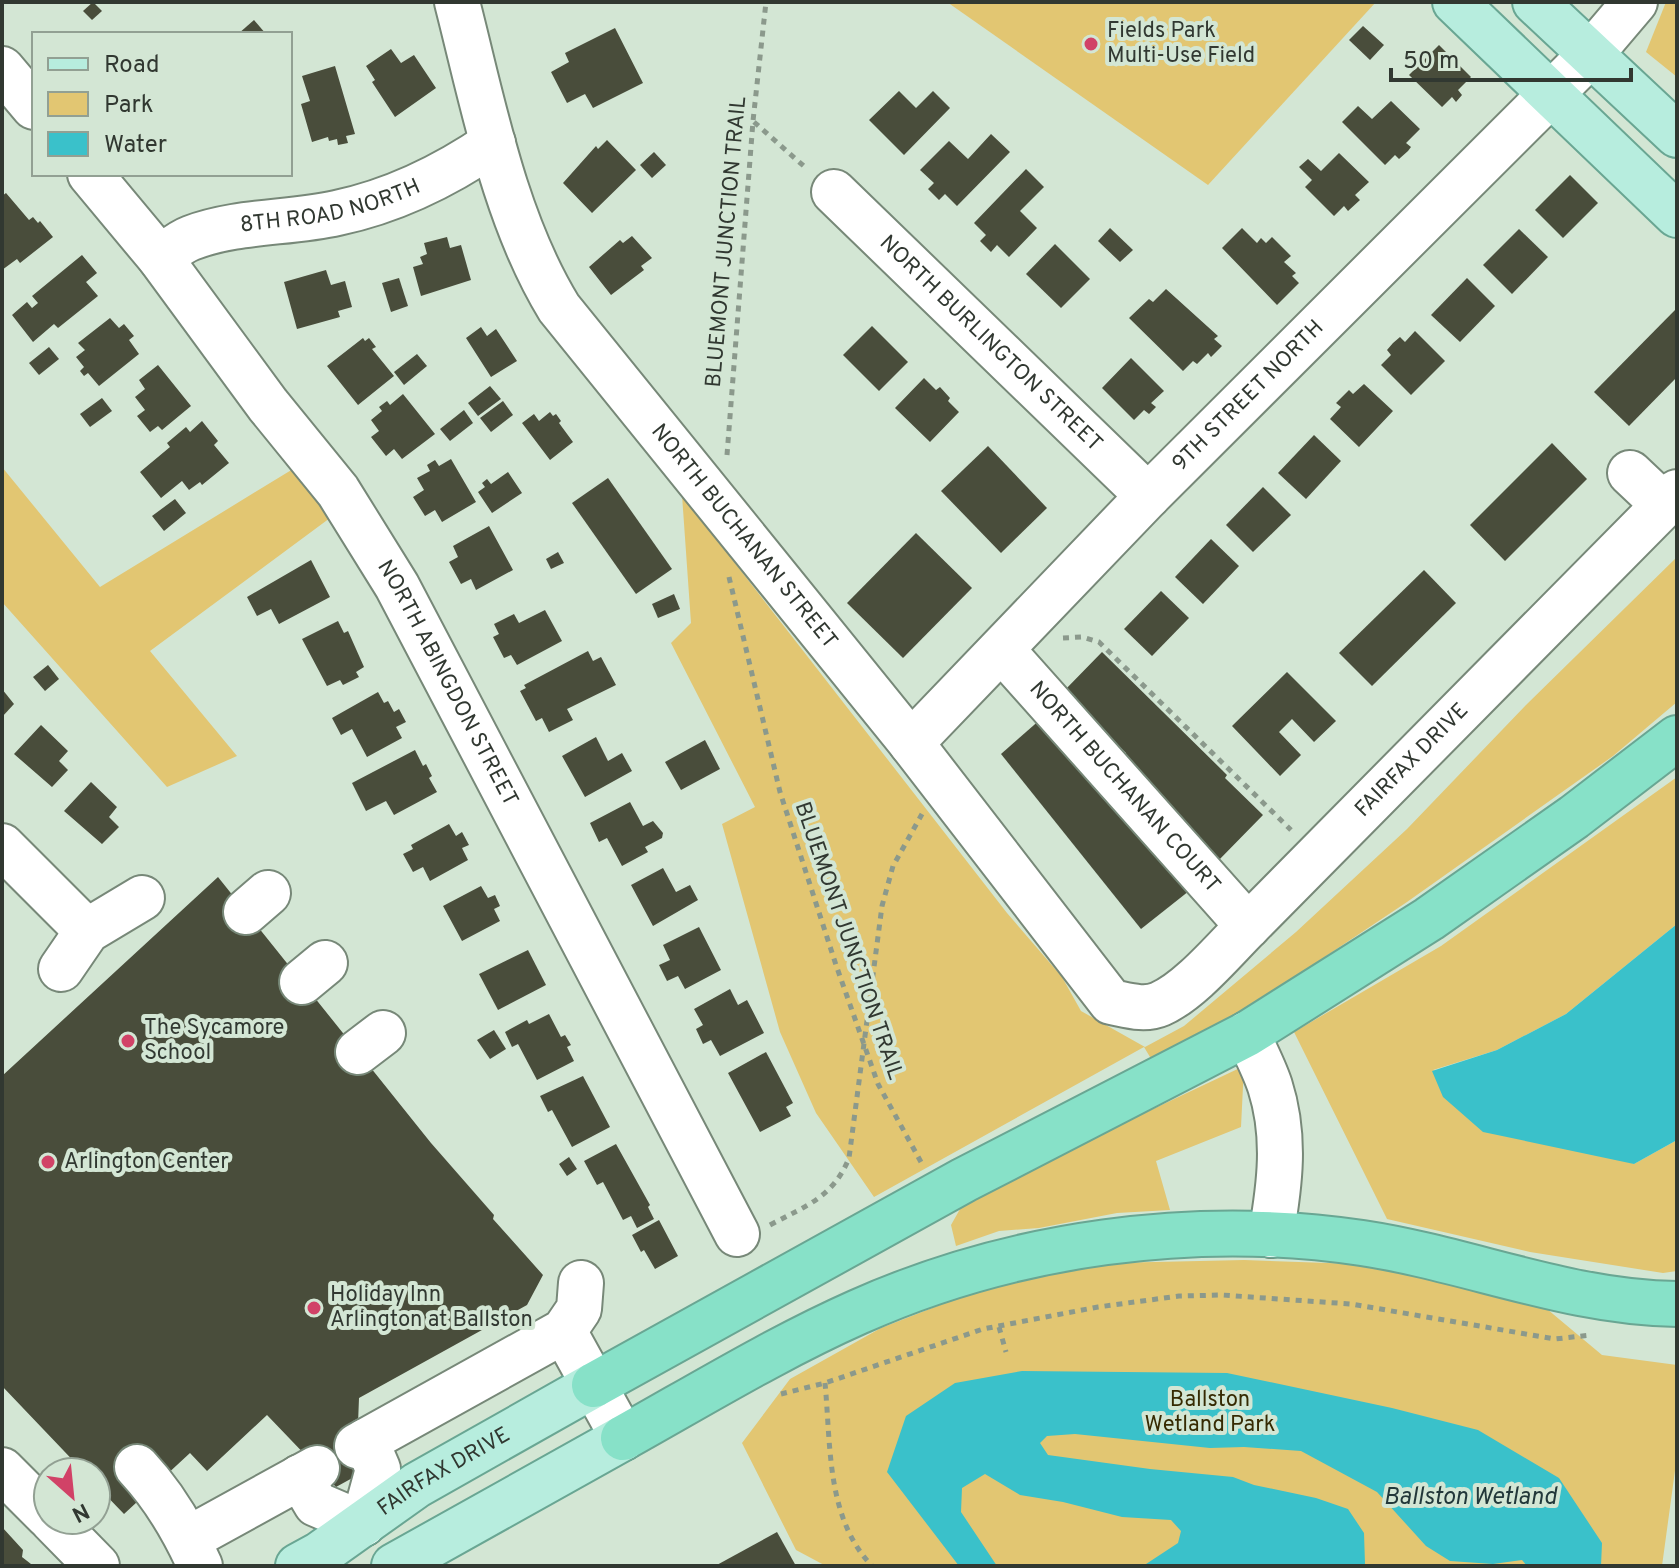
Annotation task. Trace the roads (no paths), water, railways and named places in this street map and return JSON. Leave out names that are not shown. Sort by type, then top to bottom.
[{"type":"highway","points":[[594,1385],[964,1180],[1247,1034],[1442,910],[1574,817],[1677,738]]},
{"type":"highway","points":[[623,1438],[859,1311],[942,1280],[1082,1247],[1175,1237],[1316,1237],[1439,1258],[1582,1295],[1672,1304]]},
{"type":"main road","points":[[1455,2],[1677,215]]},
{"type":"main road","points":[[1535,2],[1677,135]]},
{"type":"main road","name":"FAIRFAX DRIVE","points":[[298,1566],[417,1485],[594,1385]]},
{"type":"main road","points":[[394,1566],[623,1438]]},
{"type":"street","name":"NORTH BUCHANAN STREET","points":[[457,2],[493,143],[529,251],[539,276],[559,308],[911,743],[1111,1002],[1136,1008]]},
{"type":"street","name":"9TH STREET NORTH","points":[[911,743],[1148,496],[1590,55],[1635,2]]},
{"type":"street","points":[[2,69],[32,105]]},
{"type":"street","name":"8TH ROAD NORTH","points":[[160,258],[189,239],[228,228],[337,213],[412,190],[454,170],[493,143]]},
{"type":"street","name":"NORTH ABINGDON STREET","points":[[92,176],[160,258],[268,405],[338,491],[397,586],[737,1234]]},
{"type":"street","name":"NORTH BURLINGTON STREET","points":[[834,192],[1148,496]]},
{"type":"street","points":[[1630,473],[1670,498]]},
{"type":"street","name":"FAIRFAX DRIVE","points":[[1136,1008],[1159,1005],[1182,990],[1248,926],[1528,626],[1670,498]]},
{"type":"street","name":"NORTH BUCHANAN COURT","points":[[1002,650],[1248,926]]},
{"type":"street","points":[[2,846],[87,931]]},
{"type":"street","points":[[61,969],[87,931],[142,898]]},
{"type":"street","points":[[1247,1034],[1270,1085],[1279,1126],[1281,1158],[1271,1235]]},
{"type":"street","points":[[363,1524],[378,1469],[362,1443],[564,1331],[579,1309],[581,1283]]},
{"type":"street","points":[[564,1331],[623,1438]]},
{"type":"street","points":[[137,1467],[154,1486],[194,1552],[309,1472],[316,1504],[363,1524],[386,1566]]},
{"type":"street","points":[[2,1470],[32,1500]]},
{"type":"street","points":[[68,1536],[97,1566]]},
{"type":"water","points":[[1677,924],[1677,1140],[1634,1164],[1483,1132],[1443,1097],[1432,1071],[1497,1050],[1566,1014]]},
{"type":"water","name":"Ballston Wetland","points":[[1022,1371],[1227,1373],[1392,1408],[1478,1430],[1559,1478],[1602,1543],[1601,1566],[1527,1566],[1522,1560],[1493,1564],[1450,1561],[1426,1546],[1377,1492],[1301,1451],[1210,1448],[1075,1434],[1047,1436],[1040,1443],[1048,1455],[1233,1477],[1348,1509],[1364,1533],[1365,1564],[1143,1566],[1178,1543],[1181,1531],[1171,1520],[1122,1517],[1020,1495],[985,1474],[962,1488],[961,1512],[997,1566],[959,1566],[887,1472],[906,1416],[955,1383]]},
{"type":"place","name":"Fields Park Multi-Use Field","points":[[1091,44]]},
{"type":"place","name":"The Sycamore School","points":[[128,1041]]},
{"type":"place","name":"Arlington Center","points":[[48,1162]]},
{"type":"place","name":"Holiday Inn Arlington at Ballston","points":[[314,1308]]},
{"type":"park label","name":"Ballston Wetland Park","points":[[1210,1412]]}]
